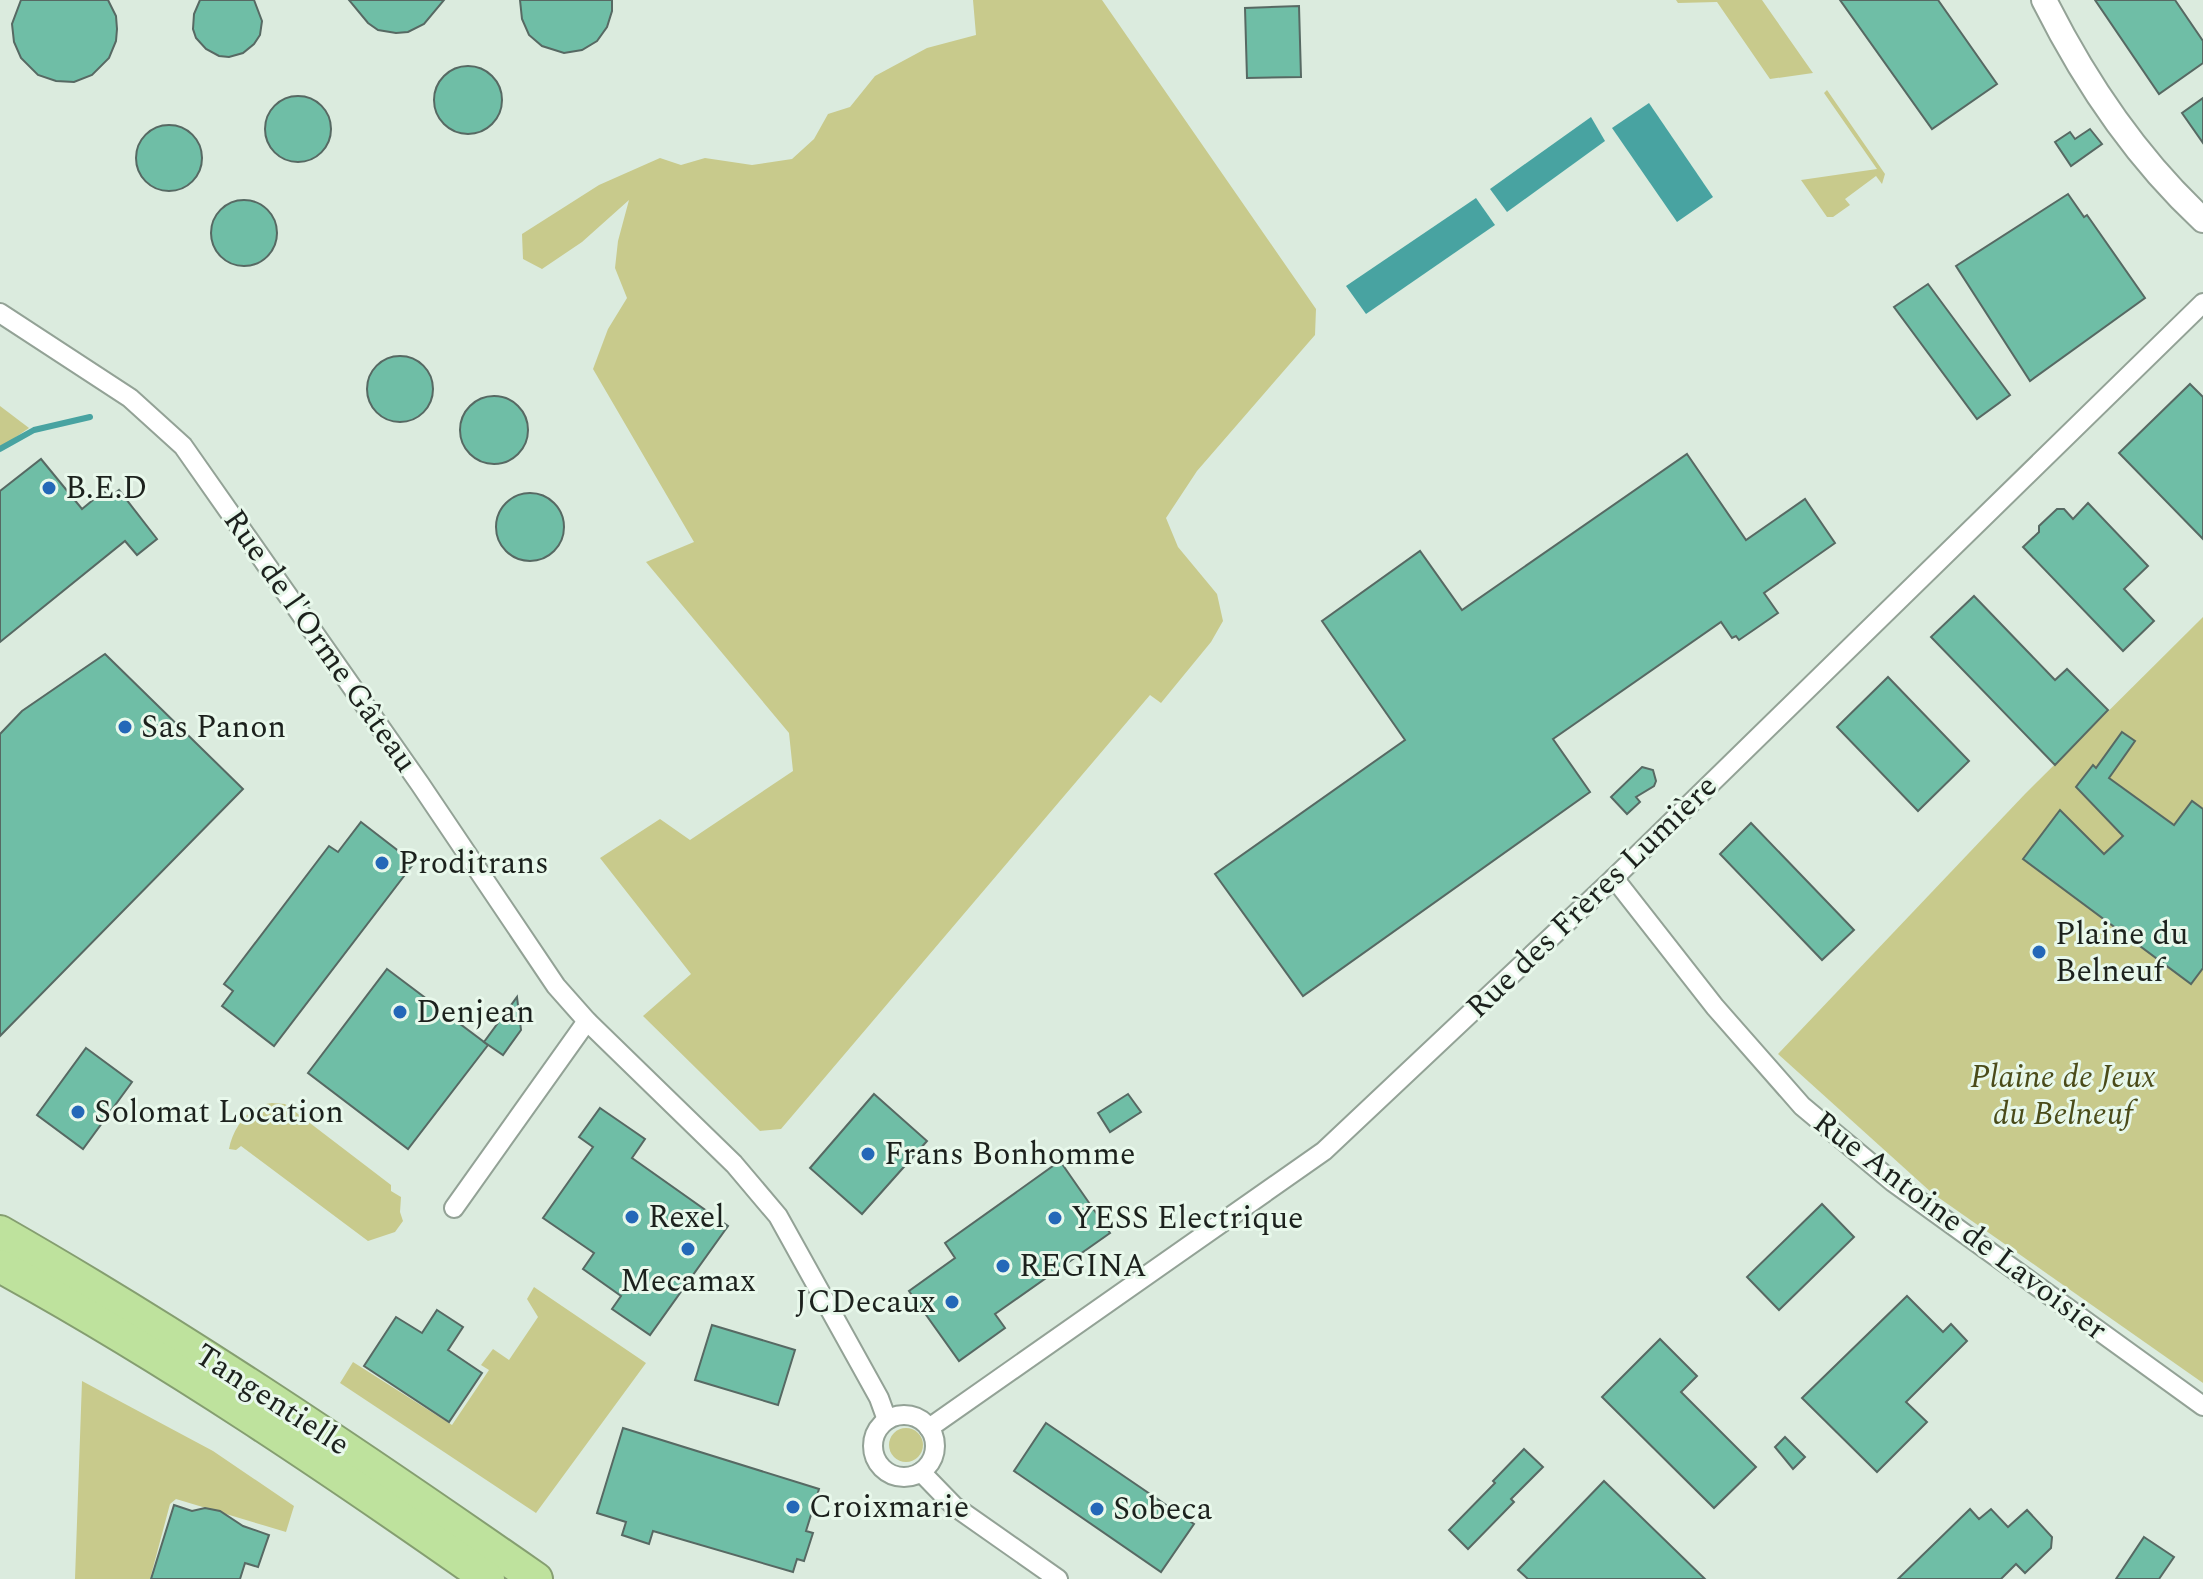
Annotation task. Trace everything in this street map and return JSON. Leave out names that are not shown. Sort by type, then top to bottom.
[{"type":"highway","name":"Tangentielle","points":[[0,1232],[147,1318],[273,1399],[536,1579]]},
{"type":"highway","name":"Tangentielle","points":[[3,1268],[112,1331],[271,1431],[488,1579]]},
{"type":"street","points":[[2044,0],[2079,67],[2121,129],[2156,172],[2203,220]]},
{"type":"street","name":"Rue des Frères Lumière","points":[[929,1428],[1324,1151],[1614,878],[2203,303]]},
{"type":"street","name":"Rue de l'Orme Gâteau","points":[[0,313],[130,398],[183,446],[420,784],[556,986],[587,1021],[734,1164],[778,1216],[879,1398],[887,1420]]},
{"type":"street","name":"Rue Antoine de Lavoisier","points":[[1614,878],[1715,1007],[1802,1106],[1893,1182],[2203,1406]]},
{"type":"street","points":[[454,1208],[587,1021]]},
{"type":"street","points":[[909,1415],[929,1428],[935,1447],[934,1456],[921,1472],[905,1477],[893,1475],[878,1463],[873,1444],[880,1427],[887,1420],[909,1415]]},
{"type":"street","points":[[921,1472],[954,1506],[1058,1579]]},
{"type":"green space","points":[[973,0],[1102,0],[1316,309],[1315,335],[1197,471],[1166,518],[1178,547],[1217,594],[1223,621],[1211,642],[1161,703],[1150,695],[781,1129],[760,1131],[643,1016],[691,974],[600,858],[660,819],[690,840],[793,771],[789,733],[646,562],[694,542],[593,369],[608,329],[627,298],[615,268],[618,241],[629,200],[582,242],[542,269],[523,259],[522,234],[599,185],[660,158],[681,165],[705,158],[752,165],[792,159],[814,139],[828,114],[850,107],[875,76],[927,48],[976,35]]},
{"type":"green space","points":[[1676,0],[1762,0],[1813,73],[1770,79],[1717,2],[1678,3]]},
{"type":"green space","points":[[1827,90],[1885,174],[1882,184],[1876,176],[1845,199],[1850,205],[1833,217],[1827,217],[1801,180],[1877,169],[1824,93]]},
{"type":"green space","points":[[0,406],[29,428],[0,448]]},
{"type":"green space","name":"Plaine du Belneuf","points":[[2203,617],[2203,1383],[1932,1193],[1778,1054],[2025,794]]},
{"type":"green space","points":[[272,1103],[285,1104],[391,1185],[391,1191],[401,1197],[403,1221],[395,1232],[368,1241],[241,1146],[236,1150],[229,1149],[234,1133],[244,1118],[257,1108]]},
{"type":"green space","points":[[534,1287],[646,1363],[536,1513],[340,1383],[353,1362],[452,1425],[489,1370],[481,1365],[493,1349],[509,1360],[538,1317],[527,1299]]},
{"type":"green space","points":[[82,1381],[213,1451],[294,1506],[286,1532],[176,1499],[170,1504],[150,1579],[75,1579]]},
{"type":"green space","points":[[906,1428],[918,1433],[923,1445],[918,1457],[906,1462],[894,1457],[889,1445],[894,1433]]},
{"type":"water","points":[[1649,103],[1713,197],[1677,222],[1612,128]]},
{"type":"water","points":[[1591,117],[1605,141],[1507,212],[1490,189]]},
{"type":"water","points":[[1476,198],[1495,225],[1366,314],[1346,286]]},
{"type":"building","points":[[21,0],[108,0],[116,16],[117,29],[109,58],[92,75],[74,82],[56,81],[38,75],[21,58],[14,42],[12,24]]},
{"type":"building","points":[[200,0],[254,0],[262,21],[260,35],[254,44],[243,53],[229,57],[206,49],[193,29],[194,14]]},
{"type":"building","points":[[349,0],[444,0],[424,24],[408,32],[396,33],[378,30],[368,23]]},
{"type":"building","points":[[520,0],[612,0],[612,11],[607,27],[597,41],[582,50],[564,53],[542,46],[529,35],[522,19]]},
{"type":"building","points":[[1840,0],[1938,0],[1997,84],[1932,129]]},
{"type":"building","points":[[2095,0],[2175,0],[2203,41],[2203,63],[2159,94]]},
{"type":"building","points":[[1299,6],[1301,77],[1247,78],[1245,8]]},
{"type":"building","points":[[461,66],[475,66],[487,71],[497,81],[502,100],[497,119],[487,129],[475,134],[461,134],[449,129],[439,119],[434,107],[434,93],[439,81],[449,71]]},
{"type":"building","points":[[291,96],[305,96],[317,101],[326,110],[331,129],[329,142],[322,153],[305,162],[291,162],[279,157],[270,148],[265,136],[265,122],[270,110],[279,101]]},
{"type":"building","points":[[2203,98],[2203,143],[2182,113]]},
{"type":"building","points":[[175,125],[193,134],[200,145],[200,171],[193,182],[182,189],[163,191],[145,182],[138,171],[136,152],[145,134],[156,127]]},
{"type":"building","points":[[2090,129],[2102,144],[2071,166],[2055,142],[2070,132],[2075,139]]},
{"type":"building","points":[[2068,194],[2084,217],[2087,215],[2145,298],[2030,381],[1956,266]]},
{"type":"building","points":[[244,200],[257,203],[267,210],[274,220],[277,233],[274,246],[267,256],[257,263],[244,266],[231,263],[221,256],[214,246],[211,233],[214,220],[221,210],[231,203]]},
{"type":"building","points":[[1928,284],[2010,395],[1977,419],[1894,307]]},
{"type":"building","points":[[393,356],[407,356],[419,361],[428,370],[433,389],[431,402],[424,413],[407,422],[393,422],[381,417],[372,408],[367,396],[367,382],[372,370],[381,361]]},
{"type":"building","points":[[2190,384],[2203,397],[2203,539],[2119,453]]},
{"type":"building","points":[[494,396],[518,406],[528,430],[518,454],[494,464],[470,454],[460,430],[470,406]]},
{"type":"building","points":[[1687,454],[1746,540],[1805,499],[1835,543],[1764,593],[1778,613],[1755,629],[1739,640],[1736,636],[1732,638],[1721,622],[1553,739],[1590,792],[1303,996],[1215,874],[1405,740],[1322,621],[1420,551],[1462,610]]},
{"type":"building","points":[[41,459],[82,509],[104,491],[109,498],[119,490],[157,539],[137,555],[125,541],[0,642],[0,491]]},
{"type":"building","points":[[530,493],[554,503],[564,527],[554,551],[530,561],[506,551],[496,527],[506,503]]},
{"type":"building","points":[[2088,503],[2148,566],[2124,589],[2154,621],[2123,651],[2023,547],[2057,509],[2064,509],[2073,519]]},
{"type":"building","points":[[1974,596],[2055,680],[2067,669],[2108,710],[2055,765],[1931,637]]},
{"type":"building","points":[[105,654],[243,789],[0,1036],[0,734],[22,711]]},
{"type":"building","points":[[1888,677],[1969,761],[1918,811],[1837,727]]},
{"type":"building","points":[[2122,732],[2135,741],[2109,778],[2174,825],[2192,801],[2203,809],[2203,968],[2191,984],[2023,859],[2060,810],[2104,854],[2123,836],[2076,787],[2093,765],[2096,768]]},
{"type":"building","points":[[1642,767],[1653,770],[1656,781],[1654,786],[1636,797],[1640,802],[1627,814],[1611,797]]},
{"type":"building","points":[[361,822],[414,863],[274,1046],[222,1006],[233,991],[224,984],[329,846],[338,852]]},
{"type":"building","points":[[1751,823],[1854,930],[1822,960],[1720,854]]},
{"type":"building","points":[[387,969],[488,1045],[408,1149],[308,1073]]},
{"type":"building","points":[[517,997],[521,1030],[503,1055],[484,1042]]},
{"type":"building","points":[[86,1048],[132,1082],[83,1149],[37,1115]]},
{"type":"building","name":"Frans Bonhomme","points":[[874,1094],[927,1141],[862,1214],[810,1168]]},
{"type":"building","points":[[1128,1094],[1141,1112],[1110,1132],[1098,1113]]},
{"type":"building","points":[[600,1108],[645,1139],[632,1158],[728,1226],[650,1335],[612,1309],[621,1296],[583,1269],[594,1253],[543,1218],[593,1147],[579,1137]]},
{"type":"building","points":[[1060,1161],[1110,1233],[995,1314],[1005,1328],[959,1361],[909,1291],[955,1258],[945,1243]]},
{"type":"building","points":[[1822,1204],[1854,1237],[1779,1310],[1747,1277]]},
{"type":"building","points":[[1907,1296],[1943,1332],[1951,1324],[1967,1341],[1906,1402],[1927,1422],[1877,1472],[1802,1398]]},
{"type":"building","points":[[437,1310],[463,1327],[448,1350],[482,1373],[449,1422],[364,1366],[396,1317],[422,1333]]},
{"type":"building","points":[[712,1325],[795,1350],[778,1405],[695,1380]]},
{"type":"building","points":[[1660,1339],[1697,1376],[1681,1392],[1756,1467],[1714,1508],[1602,1397]]},
{"type":"building","points":[[1046,1423],[1194,1524],[1161,1572],[1014,1471]]},
{"type":"building","points":[[623,1428],[819,1489],[806,1531],[813,1533],[804,1561],[797,1559],[793,1572],[653,1531],[649,1544],[622,1535],[626,1522],[597,1513]]},
{"type":"building","points":[[1785,1437],[1805,1457],[1793,1469],[1775,1447]]},
{"type":"building","points":[[1524,1449],[1543,1467],[1468,1549],[1449,1530]]},
{"type":"building","points":[[1604,1481],[1705,1579],[1528,1579],[1518,1570]]},
{"type":"building","points":[[174,1505],[192,1511],[205,1508],[220,1511],[243,1526],[269,1535],[258,1567],[245,1563],[240,1579],[151,1579]]},
{"type":"building","points":[[1970,1509],[1979,1519],[1991,1509],[2008,1527],[2027,1510],[2052,1537],[2051,1548],[2025,1573],[2016,1564],[2001,1579],[1898,1579]]},
{"type":"building","points":[[2144,1537],[2174,1557],[2159,1579],[2116,1579]]},
{"type":"waterway","points":[[0,449],[34,430],[90,417]]},
{"type":"place","name":"B.E.D","points":[[49,488]]},
{"type":"place","name":"Sas Panon","points":[[125,727]]},
{"type":"place","name":"Proditrans","points":[[382,863]]},
{"type":"place","name":"Plaine du Belneuf","points":[[2039,952]]},
{"type":"place","name":"Denjean","points":[[400,1012]]},
{"type":"place","name":"Solomat Location","points":[[78,1112]]},
{"type":"place","name":"Frans Bonhomme","points":[[868,1154]]},
{"type":"place","name":"Rexel","points":[[632,1217]]},
{"type":"place","name":"YESS Electrique","points":[[1055,1218]]},
{"type":"place","name":"Mecamax","points":[[688,1249]]},
{"type":"place","name":"REGINA","points":[[1003,1266]]},
{"type":"place","name":"JCDecaux","points":[[952,1302]]},
{"type":"place","name":"Croixmarie","points":[[793,1507]]},
{"type":"place","name":"Sobeca","points":[[1097,1509]]},
{"type":"park label","name":"Plaine de Jeux du Belneuf","points":[[2063,1096]]}]
